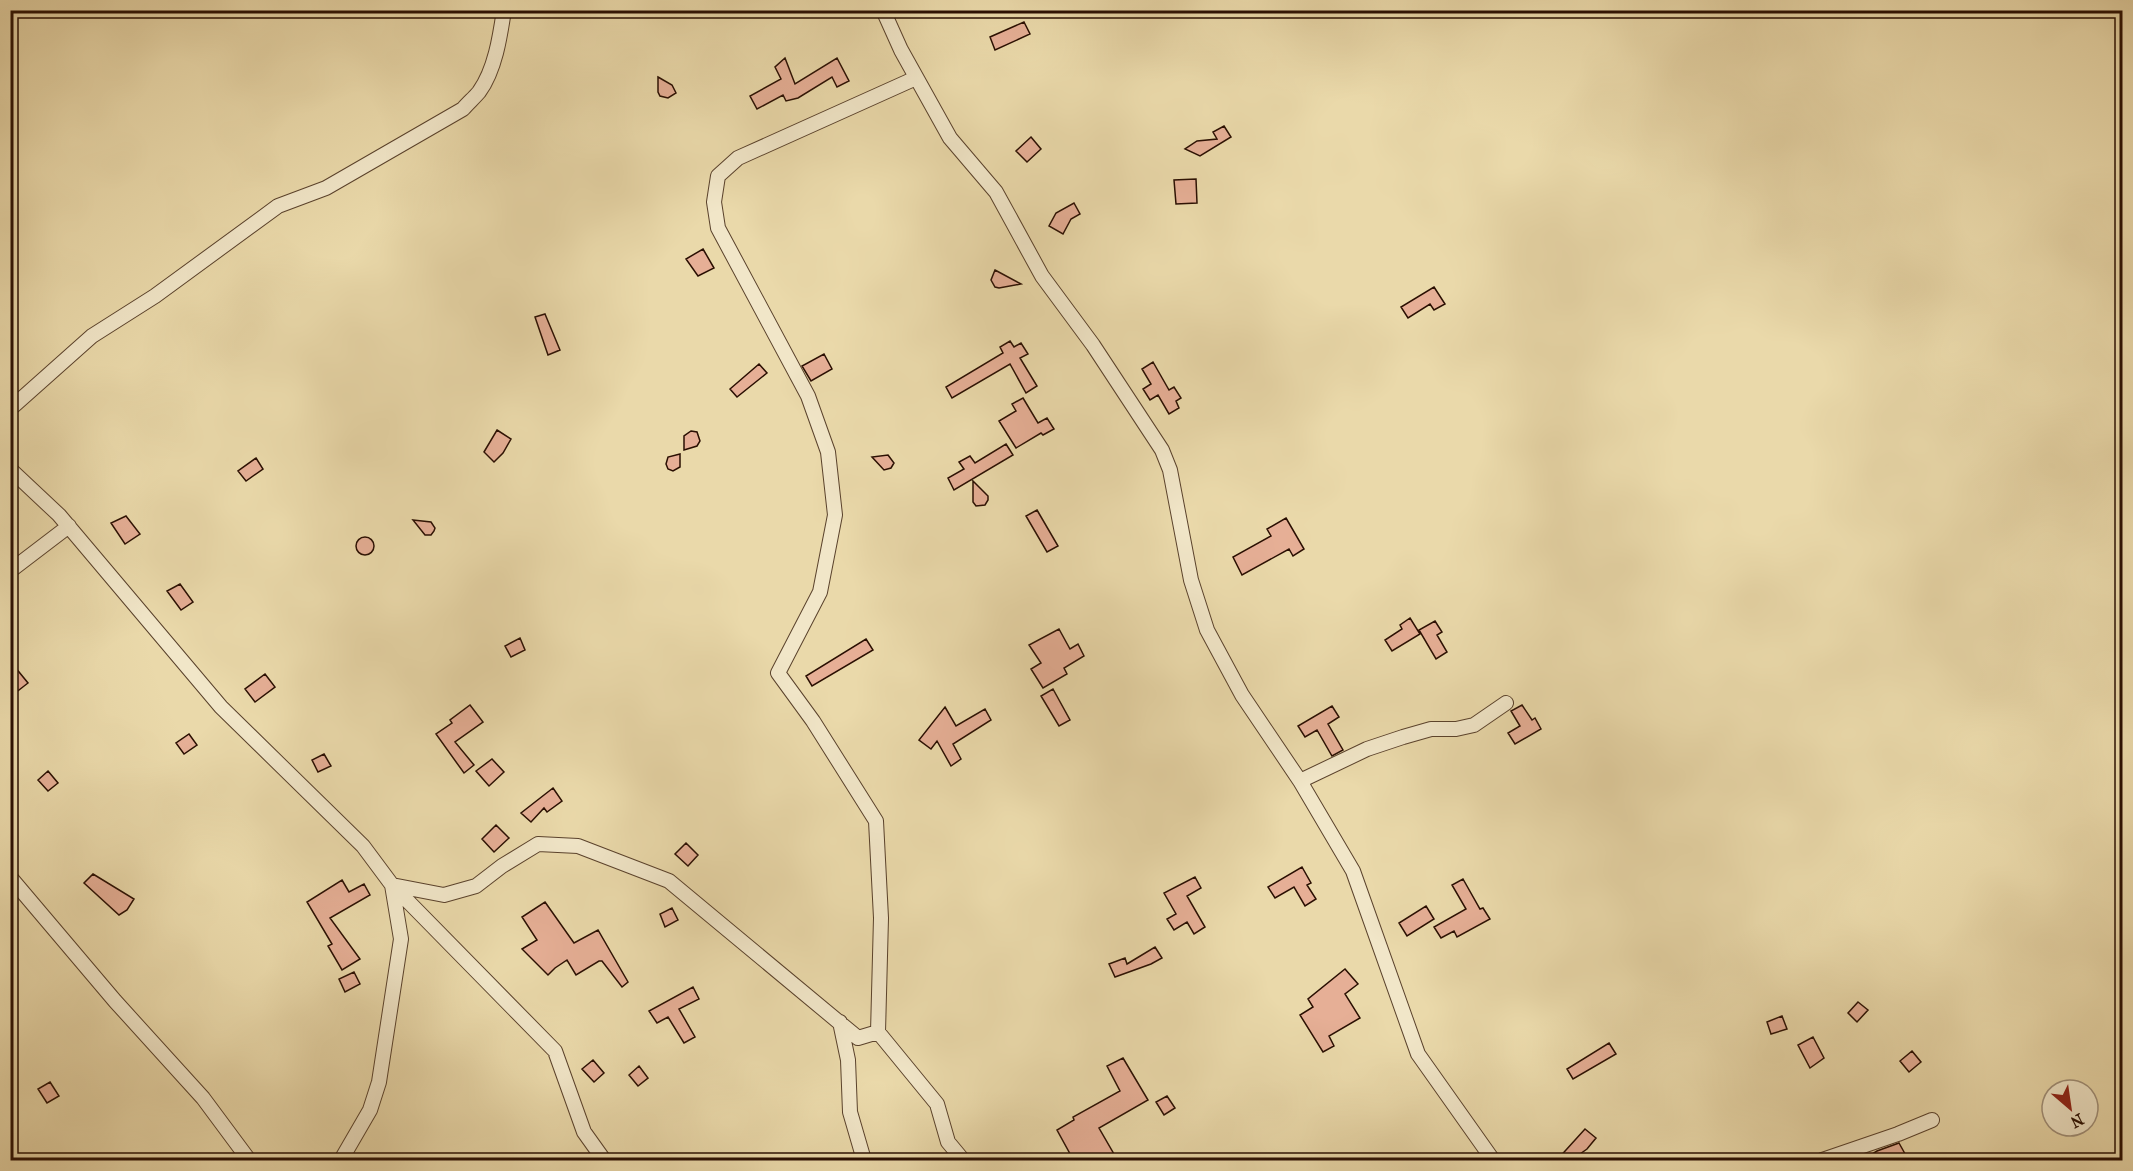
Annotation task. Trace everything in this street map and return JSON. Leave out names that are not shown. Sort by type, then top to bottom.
[{"type":"street","points":[[10,409],[92,336],[155,296],[270,211],[326,188],[463,109],[480,90],[490,69],[500,36],[504,10]]},
{"type":"street","points":[[883,10],[916,78],[950,138],[996,192],[1042,276],[1094,345],[1162,450],[1170,470],[1191,580],[1207,630],[1242,695],[1299,782],[1353,871],[1418,1054],[1493,1161]]},
{"type":"street","points":[[916,78],[738,158],[718,176],[714,202],[718,228],[808,396],[828,452],[835,515],[820,592],[778,673],[813,721],[876,821],[881,918],[878,1032],[937,1104],[948,1143],[963,1161]]},
{"type":"street","points":[[10,469],[69,526],[221,707],[363,846],[392,885],[555,1051],[584,1132],[604,1161]]},
{"type":"street","points":[[10,571],[69,526]]},
{"type":"street","points":[[1299,782],[1367,749],[1403,737],[1431,729],[1456,729],[1474,725],[1506,703]]},
{"type":"street","points":[[392,885],[444,895],[476,886],[502,866],[538,844],[578,846],[669,881],[858,1038],[878,1032]]},
{"type":"street","points":[[10,877],[115,1001],[203,1098],[249,1161]]},
{"type":"street","points":[[341,1161],[370,1110],[379,1082],[400,939],[392,885]]},
{"type":"street","points":[[840,1022],[848,1060],[850,1112],[864,1161]]},
{"type":"street","points":[[1822,1161],[1932,1120]]},
{"type":"building","points":[[1024,22],[1030,34],[995,50],[990,37]]},
{"type":"building","points":[[785,58],[795,84],[837,58],[849,81],[837,87],[832,77],[798,98],[786,101],[783,95],[757,109],[750,96],[781,79],[775,67]]},
{"type":"building","points":[[658,77],[672,85],[676,93],[668,98],[660,96]]},
{"type":"building","points":[[1224,126],[1231,137],[1200,156],[1185,149],[1197,141],[1217,139],[1213,132]]},
{"type":"building","points":[[1031,137],[1041,149],[1027,162],[1016,151]]},
{"type":"building","points":[[1196,179],[1197,203],[1176,204],[1174,180]]},
{"type":"building","points":[[1074,203],[1080,214],[1071,219],[1063,234],[1049,226],[1056,213]]},
{"type":"building","points":[[703,249],[714,268],[698,276],[686,259]]},
{"type":"building","points":[[995,270],[1021,284],[995,287],[991,280]]},
{"type":"building","points":[[1434,287],[1445,304],[1434,310],[1430,304],[1408,318],[1401,307]]},
{"type":"building","points":[[545,314],[560,350],[548,355],[535,317]]},
{"type":"building","points":[[1010,341],[1014,347],[1021,343],[1028,354],[1020,358],[1037,386],[1026,393],[1010,364],[952,398],[946,387],[1003,353],[1000,347]]},
{"type":"building","points":[[824,354],[832,369],[811,381],[802,366]]},
{"type":"building","points":[[1153,362],[1169,390],[1174,387],[1181,398],[1176,401],[1179,408],[1169,414],[1158,395],[1150,400],[1143,389],[1151,384],[1142,369]]},
{"type":"building","points":[[759,364],[767,373],[737,397],[730,389]]},
{"type":"building","points":[[1023,398],[1038,423],[1047,418],[1054,429],[1043,435],[1041,433],[1016,448],[999,421],[1016,411],[1012,404]]},
{"type":"building","points":[[497,430],[511,439],[503,453],[494,462],[484,452]]},
{"type":"building","points":[[691,431],[697,432],[700,441],[697,446],[684,450],[684,436]]},
{"type":"building","points":[[1006,444],[1013,455],[954,490],[948,478],[964,469],[959,462],[970,456],[975,463]]},
{"type":"building","points":[[680,454],[680,467],[673,471],[668,469],[666,464],[668,457]]},
{"type":"building","points":[[888,455],[894,463],[891,468],[884,470],[872,457]]},
{"type":"building","points":[[256,458],[263,469],[246,481],[238,471]]},
{"type":"building","points":[[973,481],[988,496],[985,505],[976,506],[973,502]]},
{"type":"building","points":[[1037,510],[1058,546],[1047,552],[1026,516]]},
{"type":"building","points":[[126,516],[140,534],[125,544],[111,523]]},
{"type":"building","points":[[1286,518],[1304,549],[1293,556],[1289,549],[1242,575],[1233,557],[1271,536],[1267,529]]},
{"type":"building","points":[[413,520],[431,522],[435,528],[434,531],[431,535],[425,535]]},
{"type":"building","points":[[365,537],[371,540],[374,546],[371,552],[365,555],[359,552],[356,546],[359,540]]},
{"type":"building","points":[[180,584],[193,602],[181,610],[167,591]]},
{"type":"building","points":[[1410,618],[1420,634],[1392,651],[1385,640],[1402,629],[1400,625]]},
{"type":"building","points":[[1435,621],[1442,632],[1437,635],[1447,652],[1436,659],[1419,630]]},
{"type":"building","points":[[1059,629],[1070,649],[1078,644],[1084,656],[1064,668],[1067,674],[1043,688],[1031,669],[1041,663],[1029,645]]},
{"type":"building","points":[[520,638],[525,650],[511,657],[505,646]]},
{"type":"building","points":[[866,639],[873,650],[812,686],[806,676]]},
{"type":"building","points":[[10,661],[28,683],[10,697]]},
{"type":"building","points":[[265,674],[275,687],[255,702],[245,689]]},
{"type":"building","points":[[1053,689],[1070,720],[1059,726],[1041,696]]},
{"type":"building","points":[[470,705],[483,722],[455,742],[474,765],[464,773],[436,734],[452,723],[450,720]]},
{"type":"building","points":[[1522,705],[1532,720],[1535,718],[1541,729],[1515,744],[1508,733],[1520,726],[1511,711]]},
{"type":"building","points":[[1332,706],[1339,717],[1328,724],[1343,750],[1332,756],[1317,730],[1305,737],[1298,726]]},
{"type":"building","points":[[945,707],[956,726],[985,709],[991,720],[953,744],[961,759],[951,766],[937,741],[931,749],[919,740]]},
{"type":"building","points":[[189,734],[197,745],[184,754],[176,743]]},
{"type":"building","points":[[324,754],[331,766],[318,772],[312,760]]},
{"type":"building","points":[[492,759],[504,772],[489,786],[476,771]]},
{"type":"building","points":[[48,771],[58,783],[48,791],[38,780]]},
{"type":"building","points":[[553,788],[562,801],[547,812],[544,808],[531,822],[521,813]]},
{"type":"building","points":[[496,825],[509,838],[494,852],[482,839]]},
{"type":"building","points":[[686,843],[698,855],[688,866],[675,854]]},
{"type":"building","points":[[1302,867],[1311,883],[1307,885],[1316,899],[1305,906],[1294,887],[1275,898],[1268,887]]},
{"type":"building","points":[[93,874],[134,899],[127,910],[119,915],[84,883]]},
{"type":"building","points":[[1195,877],[1201,888],[1187,896],[1205,927],[1194,934],[1187,922],[1174,930],[1167,919],[1176,914],[1164,893]]},
{"type":"building","points":[[1463,879],[1480,909],[1483,908],[1490,919],[1457,937],[1454,931],[1441,938],[1434,927],[1466,909],[1452,885]]},
{"type":"building","points":[[342,880],[349,892],[364,884],[370,895],[330,918],[360,959],[342,970],[328,946],[332,944],[307,902]]},
{"type":"building","points":[[545,902],[574,943],[598,930],[628,982],[622,987],[602,961],[576,975],[567,960],[548,975],[522,949],[537,940],[522,917]]},
{"type":"building","points":[[1426,906],[1434,919],[1407,936],[1399,923]]},
{"type":"building","points":[[672,908],[678,920],[665,927],[660,914]]},
{"type":"building","points":[[1155,947],[1162,958],[1115,977],[1109,964],[1125,958],[1127,964]]},
{"type":"building","points":[[1345,969],[1358,984],[1345,994],[1360,1018],[1329,1036],[1334,1046],[1323,1052],[1300,1015],[1313,1007],[1308,999]]},
{"type":"building","points":[[354,972],[360,984],[345,992],[339,979]]},
{"type":"building","points":[[693,987],[699,999],[679,1009],[695,1037],[684,1043],[668,1017],[657,1023],[649,1011]]},
{"type":"building","points":[[1858,1002],[1868,1010],[1857,1022],[1848,1013]]},
{"type":"building","points":[[1782,1016],[1787,1029],[1771,1034],[1767,1022]]},
{"type":"building","points":[[1813,1037],[1824,1058],[1810,1068],[1798,1045]]},
{"type":"building","points":[[1609,1043],[1616,1054],[1573,1079],[1567,1069]]},
{"type":"building","points":[[1912,1051],[1921,1062],[1909,1072],[1900,1061]]},
{"type":"building","points":[[1123,1058],[1148,1100],[1099,1128],[1118,1161],[1074,1161],[1057,1130],[1074,1120],[1073,1117],[1120,1091],[1107,1066]]},
{"type":"building","points":[[593,1060],[604,1073],[594,1082],[582,1069]]},
{"type":"building","points":[[639,1066],[648,1078],[638,1086],[629,1075]]},
{"type":"building","points":[[50,1082],[59,1096],[47,1103],[38,1089]]},
{"type":"building","points":[[1167,1096],[1175,1108],[1164,1115],[1156,1102]]},
{"type":"building","points":[[1585,1129],[1596,1138],[1587,1149],[1570,1161],[1556,1161]]},
{"type":"building","points":[[1899,1143],[1909,1161],[1861,1161],[1877,1151]]}]
